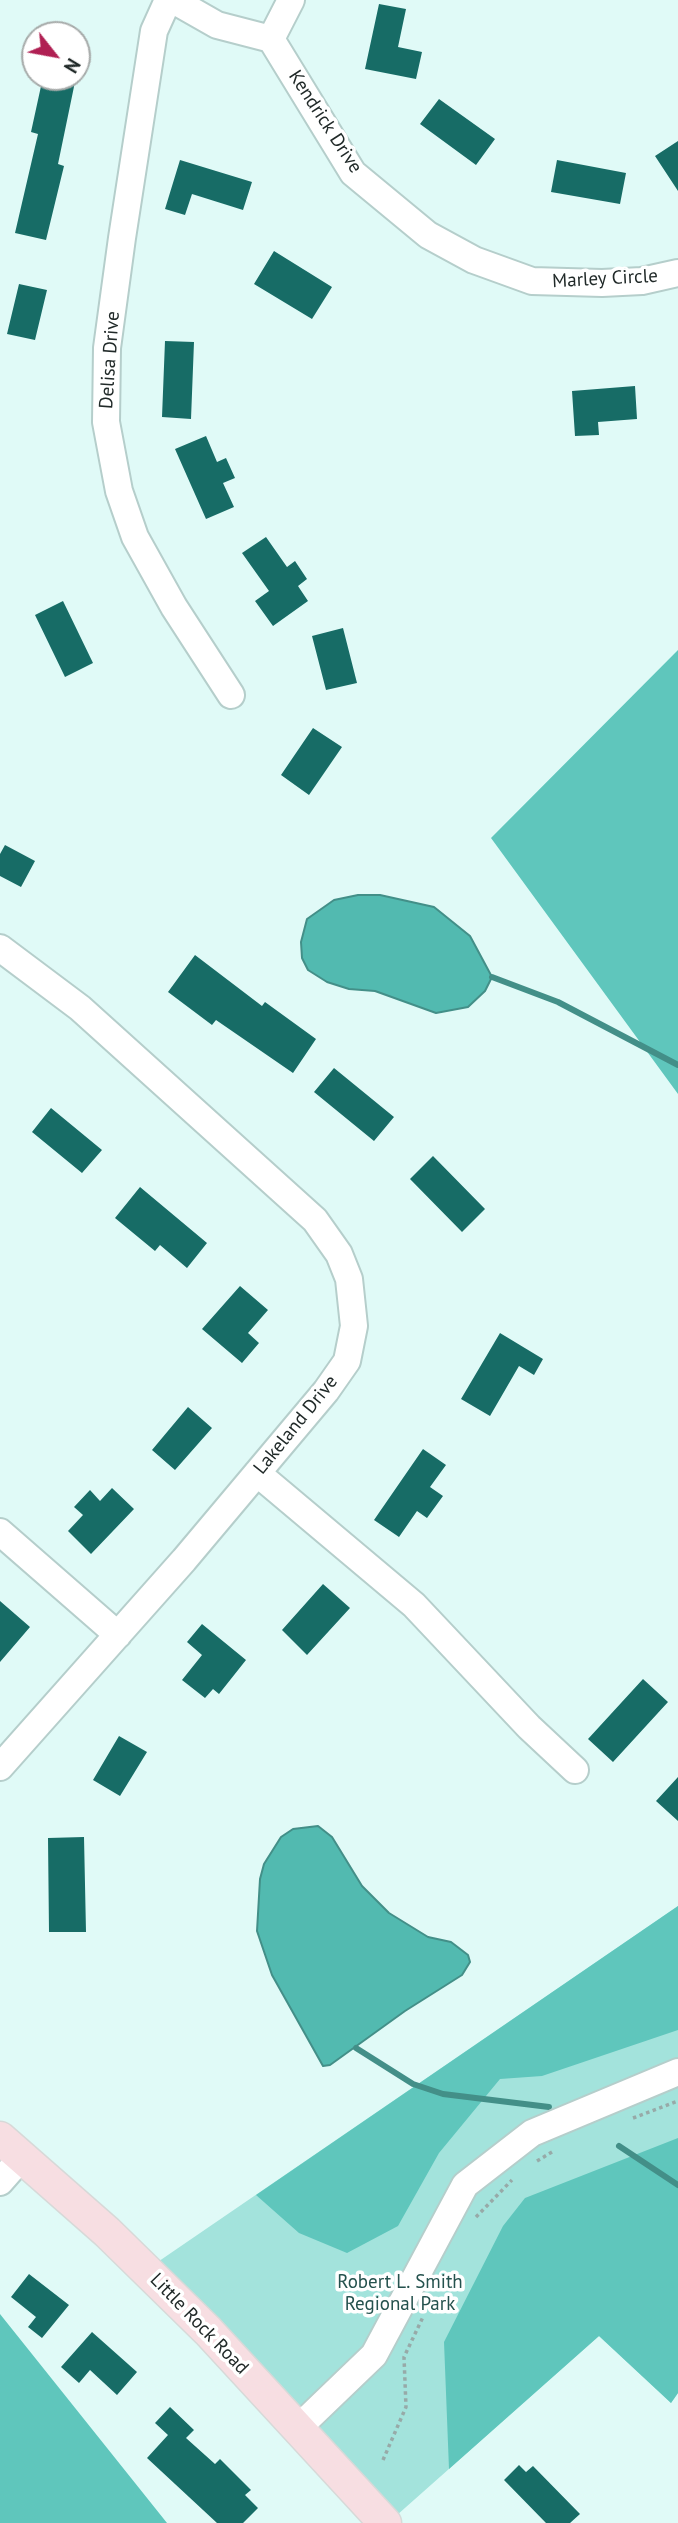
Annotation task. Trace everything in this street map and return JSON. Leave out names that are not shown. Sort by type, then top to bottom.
[{"type":"main road","name":"Little Rock Road","points":[[11,2148],[146,2270],[385,2523]]},
{"type":"street","points":[[170,0],[217,25],[271,39],[291,0]]},
{"type":"street","name":"Delisa Drive","points":[[170,0],[153,31],[107,348],[106,422],[119,491],[135,537],[174,607],[231,695]]},
{"type":"street","name":"Kendrick Drive","points":[[271,39],[353,173],[428,235],[474,260],[532,281]]},
{"type":"street","name":"Marley Circle","points":[[532,281],[642,281],[678,273]]},
{"type":"street","name":"Lakeland Drive","points":[[0,948],[80,1008],[315,1220],[339,1254],[349,1279],[355,1326],[347,1361],[326,1391],[118,1635],[0,1767]]},
{"type":"street","points":[[257,1474],[414,1605],[529,1727],[575,1770]]},
{"type":"street","points":[[0,1532],[118,1635]]},
{"type":"street","points":[[298,2428],[374,2355],[465,2185],[532,2133],[678,2072]]},
{"type":"street","points":[[0,2182],[11,2148]]},
{"type":"path","points":[[630,2119],[678,2101]]},
{"type":"path","points":[[531,2165],[559,2148]]},
{"type":"path","points":[[469,2228],[513,2180]]},
{"type":"path","points":[[383,2460],[406,2407],[404,2357],[426,2310]]},
{"type":"green space","name":"Robert L. Smith Regional Park","points":[[678,1906],[678,2393],[671,2403],[599,2336],[388,2523],[146,2270]]},
{"type":"shaded area","points":[[678,650],[678,1094],[491,838]]},
{"type":"shaded area","points":[[358,895],[380,895],[434,907],[470,936],[492,977],[485,991],[468,1007],[436,1013],[375,991],[349,989],[327,982],[308,970],[302,958],[301,942],[307,919],[334,900]]},
{"type":"shaded area","points":[[318,1826],[332,1837],[362,1886],[389,1913],[428,1937],[451,1942],[468,1955],[470,1962],[462,1975],[405,2011],[330,2065],[323,2066],[272,1975],[257,1931],[260,1879],[264,1864],[281,1837],[293,1829]]},
{"type":"shaded area","points":[[678,1906],[678,2030],[542,2076],[500,2079],[439,2153],[398,2226],[347,2253],[299,2233],[256,2195]]},
{"type":"shaded area","points":[[678,2138],[678,2393],[671,2403],[599,2336],[449,2469],[444,2342],[503,2226],[525,2198]]},
{"type":"shaded area","points":[[0,2314],[167,2523],[0,2523]]},
{"type":"building","points":[[379,4],[406,9],[398,47],[422,52],[416,79],[365,69]]},
{"type":"building","points":[[40,91],[73,91],[58,164],[64,166],[46,240],[15,233],[38,134],[31,132]]},
{"type":"building","points":[[439,99],[495,139],[476,165],[420,124]]},
{"type":"building","points":[[678,141],[678,191],[655,156]]},
{"type":"building","points":[[180,160],[252,182],[243,210],[192,194],[185,215],[165,209]]},
{"type":"building","points":[[557,160],[626,173],[620,204],[551,192]]},
{"type":"building","points":[[274,251],[332,287],[312,319],[254,284]]},
{"type":"building","points":[[19,284],[47,290],[35,340],[7,334]]},
{"type":"building","points":[[165,341],[194,342],[191,419],[162,417]]},
{"type":"building","points":[[635,386],[637,419],[598,422],[599,435],[575,436],[572,391]]},
{"type":"building","points":[[206,436],[217,462],[226,458],[235,478],[223,483],[234,507],[206,519],[175,449]]},
{"type":"building","points":[[266,537],[287,567],[295,561],[307,579],[298,586],[308,601],[273,626],[255,601],[269,591],[242,553]]},
{"type":"building","points":[[63,601],[93,663],[65,677],[35,615]]},
{"type":"building","points":[[343,628],[357,683],[326,690],[312,636]]},
{"type":"building","points":[[313,728],[342,747],[309,795],[281,775]]},
{"type":"building","points":[[5,845],[35,861],[21,887],[0,876],[0,854]]},
{"type":"building","points":[[195,955],[262,1006],[265,1002],[316,1039],[293,1073],[216,1020],[212,1025],[168,992]]},
{"type":"building","points":[[334,1068],[394,1117],[374,1141],[314,1092]]},
{"type":"building","points":[[51,1108],[102,1150],[82,1173],[32,1132]]},
{"type":"building","points":[[433,1156],[485,1209],[462,1232],[410,1179]]},
{"type":"building","points":[[140,1187],[207,1243],[187,1268],[160,1245],[155,1251],[115,1218]]},
{"type":"building","points":[[240,1286],[268,1310],[248,1333],[259,1343],[242,1363],[202,1329]]},
{"type":"building","points":[[500,1333],[543,1359],[534,1375],[519,1366],[490,1416],[461,1399]]},
{"type":"building","points":[[188,1407],[212,1428],[175,1470],[152,1450]]},
{"type":"building","points":[[423,1449],[446,1465],[430,1487],[443,1496],[427,1518],[417,1511],[399,1537],[374,1520]]},
{"type":"building","points":[[112,1488],[134,1509],[91,1554],[68,1531],[83,1515],[74,1507],[90,1490],[100,1501]]},
{"type":"building","points":[[323,1584],[350,1608],[307,1655],[282,1630]]},
{"type":"building","points":[[0,1601],[30,1627],[0,1662]]},
{"type":"building","points":[[202,1624],[246,1660],[219,1694],[213,1689],[205,1698],[182,1680],[202,1655],[187,1642]]},
{"type":"building","points":[[643,1679],[668,1702],[613,1762],[588,1739]]},
{"type":"building","points":[[119,1736],[147,1752],[120,1796],[93,1780]]},
{"type":"building","points":[[678,1777],[678,1821],[656,1801]]},
{"type":"building","points":[[84,1837],[86,1932],[49,1932],[48,1838]]},
{"type":"building","points":[[29,2274],[69,2305],[42,2338],[28,2327],[36,2317],[11,2297]]},
{"type":"building","points":[[92,2332],[137,2372],[117,2395],[90,2370],[79,2383],[61,2367]]},
{"type":"building","points":[[170,2407],[194,2430],[186,2438],[215,2464],[220,2459],[251,2490],[245,2495],[258,2508],[243,2523],[217,2523],[147,2458],[168,2435],[155,2423]]},
{"type":"building","points":[[519,2465],[526,2472],[533,2466],[580,2514],[570,2523],[546,2523],[504,2480]]},
{"type":"waterway","points":[[492,977],[558,1002],[678,1065]]},
{"type":"waterway","points":[[356,2048],[413,2084],[443,2094],[549,2107]]},
{"type":"waterway","points":[[619,2146],[678,2185]]}]
